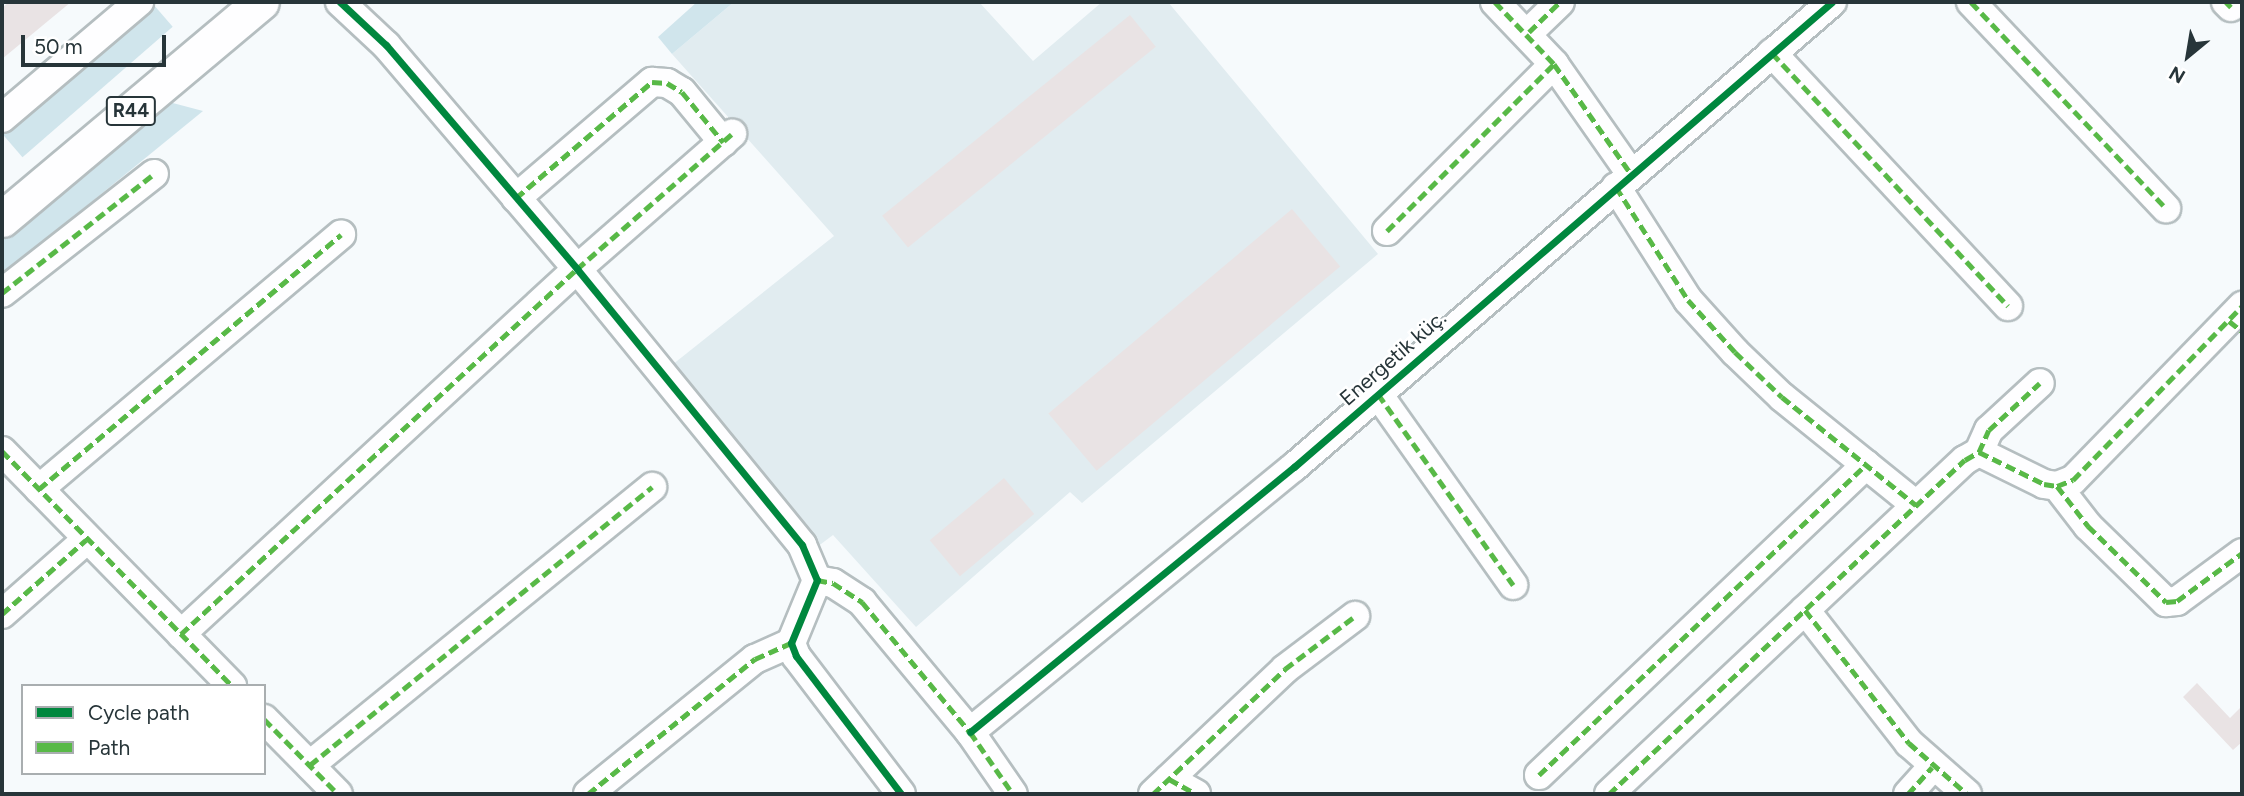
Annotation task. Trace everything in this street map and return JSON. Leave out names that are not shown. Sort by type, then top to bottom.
[{"type":"main road","name":"R44","points":[[2,190],[223,2]]},
{"type":"main road","name":"R44","points":[[2,219],[261,2]]},
{"type":"street","points":[[2,118],[139,2]]},
{"type":"street","points":[[340,2],[386,45],[577,269],[802,545],[817,580],[791,643],[755,659],[588,794]]},
{"type":"street","points":[[1495,2],[1529,32],[1554,64],[1623,181],[1688,300],[1735,352],[1916,505]]},
{"type":"street","points":[[1529,32],[1560,2]]},
{"type":"street","name":"Energetik küç.","points":[[970,732],[1378,394],[1832,2]]},
{"type":"street","points":[[1971,2],[2166,208]]},
{"type":"street","points":[[1772,53],[2008,306]]},
{"type":"street","points":[[1387,231],[1554,64]]},
{"type":"street","points":[[181,634],[577,269],[728,138],[682,92],[667,83],[652,82],[516,198]]},
{"type":"street","points":[[2,293],[154,174]]},
{"type":"street","points":[[38,489],[341,235]]},
{"type":"street","points":[[1979,452],[2044,484],[2057,486],[2073,480],[2238,319]]},
{"type":"street","points":[[1609,794],[1916,505],[1965,460],[1979,452],[1989,430],[2040,383]]},
{"type":"street","points":[[1378,394],[1513,584]]},
{"type":"street","points":[[2,451],[86,540],[230,684]]},
{"type":"street","points":[[1539,775],[1866,465]]},
{"type":"street","points":[[2057,486],[2088,526],[2166,602],[2177,601],[2242,553]]},
{"type":"street","points":[[310,765],[652,487]]},
{"type":"street","points":[[2,614],[86,540]]},
{"type":"street","points":[[817,580],[834,583],[862,602],[970,732],[1013,794]]},
{"type":"street","points":[[1805,610],[1881,711],[1933,767],[1967,794]]},
{"type":"street","points":[[1161,787],[1285,669],[1355,616]]},
{"type":"street","points":[[791,643],[802,669],[901,794]]},
{"type":"street","points":[[266,721],[338,794]]},
{"type":"street","points":[[1908,794],[1933,767]]},
{"type":"street","points":[[1161,787],[1196,794]]},
{"type":"shaded area","points":[[697,2],[734,2],[672,54],[658,37]]},
{"type":"shaded area","points":[[734,2],[979,2],[1033,61],[1102,2],[1168,2],[1378,254],[1082,503],[1070,492],[916,627],[833,535],[817,547],[672,365],[834,236],[672,54]]},
{"type":"shaded area","points":[[153,4],[173,27],[22,157],[3,135]]},
{"type":"shaded area","points":[[169,102],[203,111],[2,275],[2,239]]},
{"type":"building","points":[[9,2],[71,2],[2,59],[2,8]]},
{"type":"building","points":[[1130,15],[1156,47],[908,248],[882,216]]},
{"type":"building","points":[[1292,209],[1340,266],[1097,471],[1048,413]]},
{"type":"building","points":[[1004,478],[1034,514],[960,576],[930,540]]},
{"type":"building","points":[[2197,683],[2230,718],[2242,706],[2242,742],[2233,750],[2183,697]]},
{"type":"marked path","points":[[1495,2],[1554,64],[1631,174]]},
{"type":"marked path","points":[[1529,32],[1560,2]]},
{"type":"marked path","points":[[1971,2],[2166,208]]},
{"type":"marked path","points":[[2226,2],[2231,7]]},
{"type":"marked path","points":[[1772,53],[2008,306]]},
{"type":"marked path","points":[[1387,231],[1554,64]]},
{"type":"marked path","points":[[516,198],[652,82],[667,83],[682,92],[723,142]]},
{"type":"marked path","points":[[181,634],[577,269],[732,134]]},
{"type":"marked path","points":[[2,293],[154,174]]},
{"type":"marked path","points":[[1616,187],[1688,300],[1735,352],[1782,397],[1916,505]]},
{"type":"marked path","points":[[39,489],[341,235]]},
{"type":"marked path","points":[[1609,794],[1965,460],[1979,452],[2044,484],[2057,486],[2073,480],[2242,306]]},
{"type":"marked path","points":[[2229,321],[2242,331]]},
{"type":"marked path","points":[[1979,452],[1989,430],[2040,383]]},
{"type":"marked path","points":[[1378,394],[1513,585]]},
{"type":"marked path","points":[[2,451],[230,684]]},
{"type":"marked path","points":[[1539,775],[1866,465]]},
{"type":"marked path","points":[[2057,486],[2088,526],[2166,602],[2177,601],[2242,553]]},
{"type":"marked path","points":[[310,765],[652,487]]},
{"type":"marked path","points":[[2,614],[86,540]]},
{"type":"marked path","points":[[817,580],[833,583],[862,602],[970,732],[1013,794]]},
{"type":"marked path","points":[[1805,610],[1909,743],[1967,794]]},
{"type":"marked path","points":[[1153,794],[1285,669],[1355,616]]},
{"type":"marked path","points":[[588,794],[755,659],[791,643]]},
{"type":"marked path","points":[[266,721],[338,794]]},
{"type":"marked path","points":[[1908,794],[1932,767]]},
{"type":"marked path","points":[[1169,779],[1196,794]]},
{"type":"cycle path","points":[[340,2],[386,45],[577,269],[802,545],[817,580],[791,643],[796,656],[901,794]]},
{"type":"cycle path","points":[[970,732],[1294,467],[1832,2]]}]
